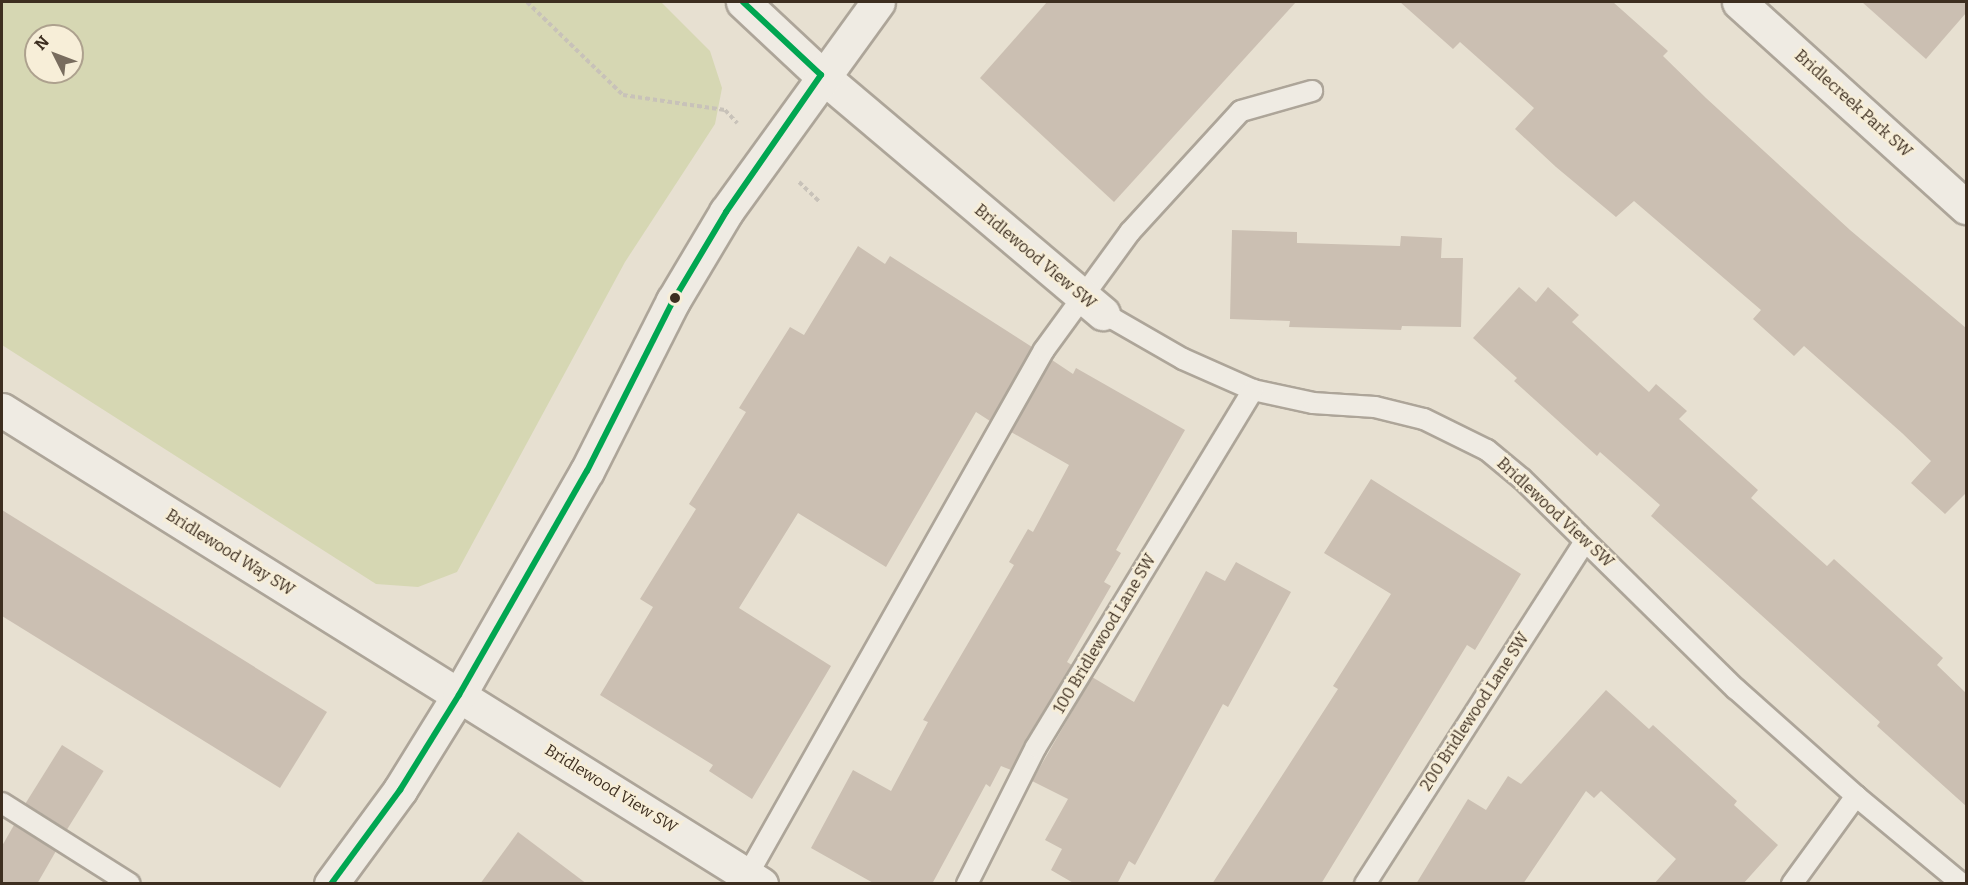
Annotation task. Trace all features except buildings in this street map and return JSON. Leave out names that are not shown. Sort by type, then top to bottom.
[{"type":"street","name":"Bridlewood View SW","points":[[742,2],[821,75],[1092,306]]},
{"type":"street","points":[[331,884],[399,790],[459,695],[587,471],[674,301],[766,152],[821,75],[878,2]]},
{"type":"street","name":"Bridlecreek Park SW","points":[[1739,2],[1966,207]]},
{"type":"street","name":"Bridlewood Way SW","points":[[2,410],[459,695]]},
{"type":"street","name":"Bridlewood View SW","points":[[459,695],[751,881]]},
{"type":"lane","points":[[751,881],[1044,350],[1092,306],[1130,232],[1241,111],[1312,91]]},
{"type":"lane","name":"Bridlewood View SW","points":[[1092,306],[1183,359],[1253,390],[1313,403],[1375,406],[1424,419],[1487,450],[1522,479],[1736,689],[1856,796],[1962,884]]},
{"type":"lane","name":"100 Bridlewood Lane SW","points":[[967,884],[1036,747],[1253,390]]},
{"type":"lane","name":"200 Bridlewood Lane SW","points":[[1365,884],[1585,541]]},
{"type":"lane","points":[[1792,884],[1856,796]]},
{"type":"lane","points":[[2,803],[130,884]]},
{"type":"path","points":[[527,2],[623,95],[725,110],[820,202]]},
{"type":"green space","points":[[2,2],[661,2],[710,51],[722,88],[715,124],[625,262],[457,572],[418,587],[376,584],[2,345]]},
{"type":"transit line","points":[[331,884],[400,790],[459,695],[587,471],[673,301],[726,212],[821,75],[743,2]]}]
